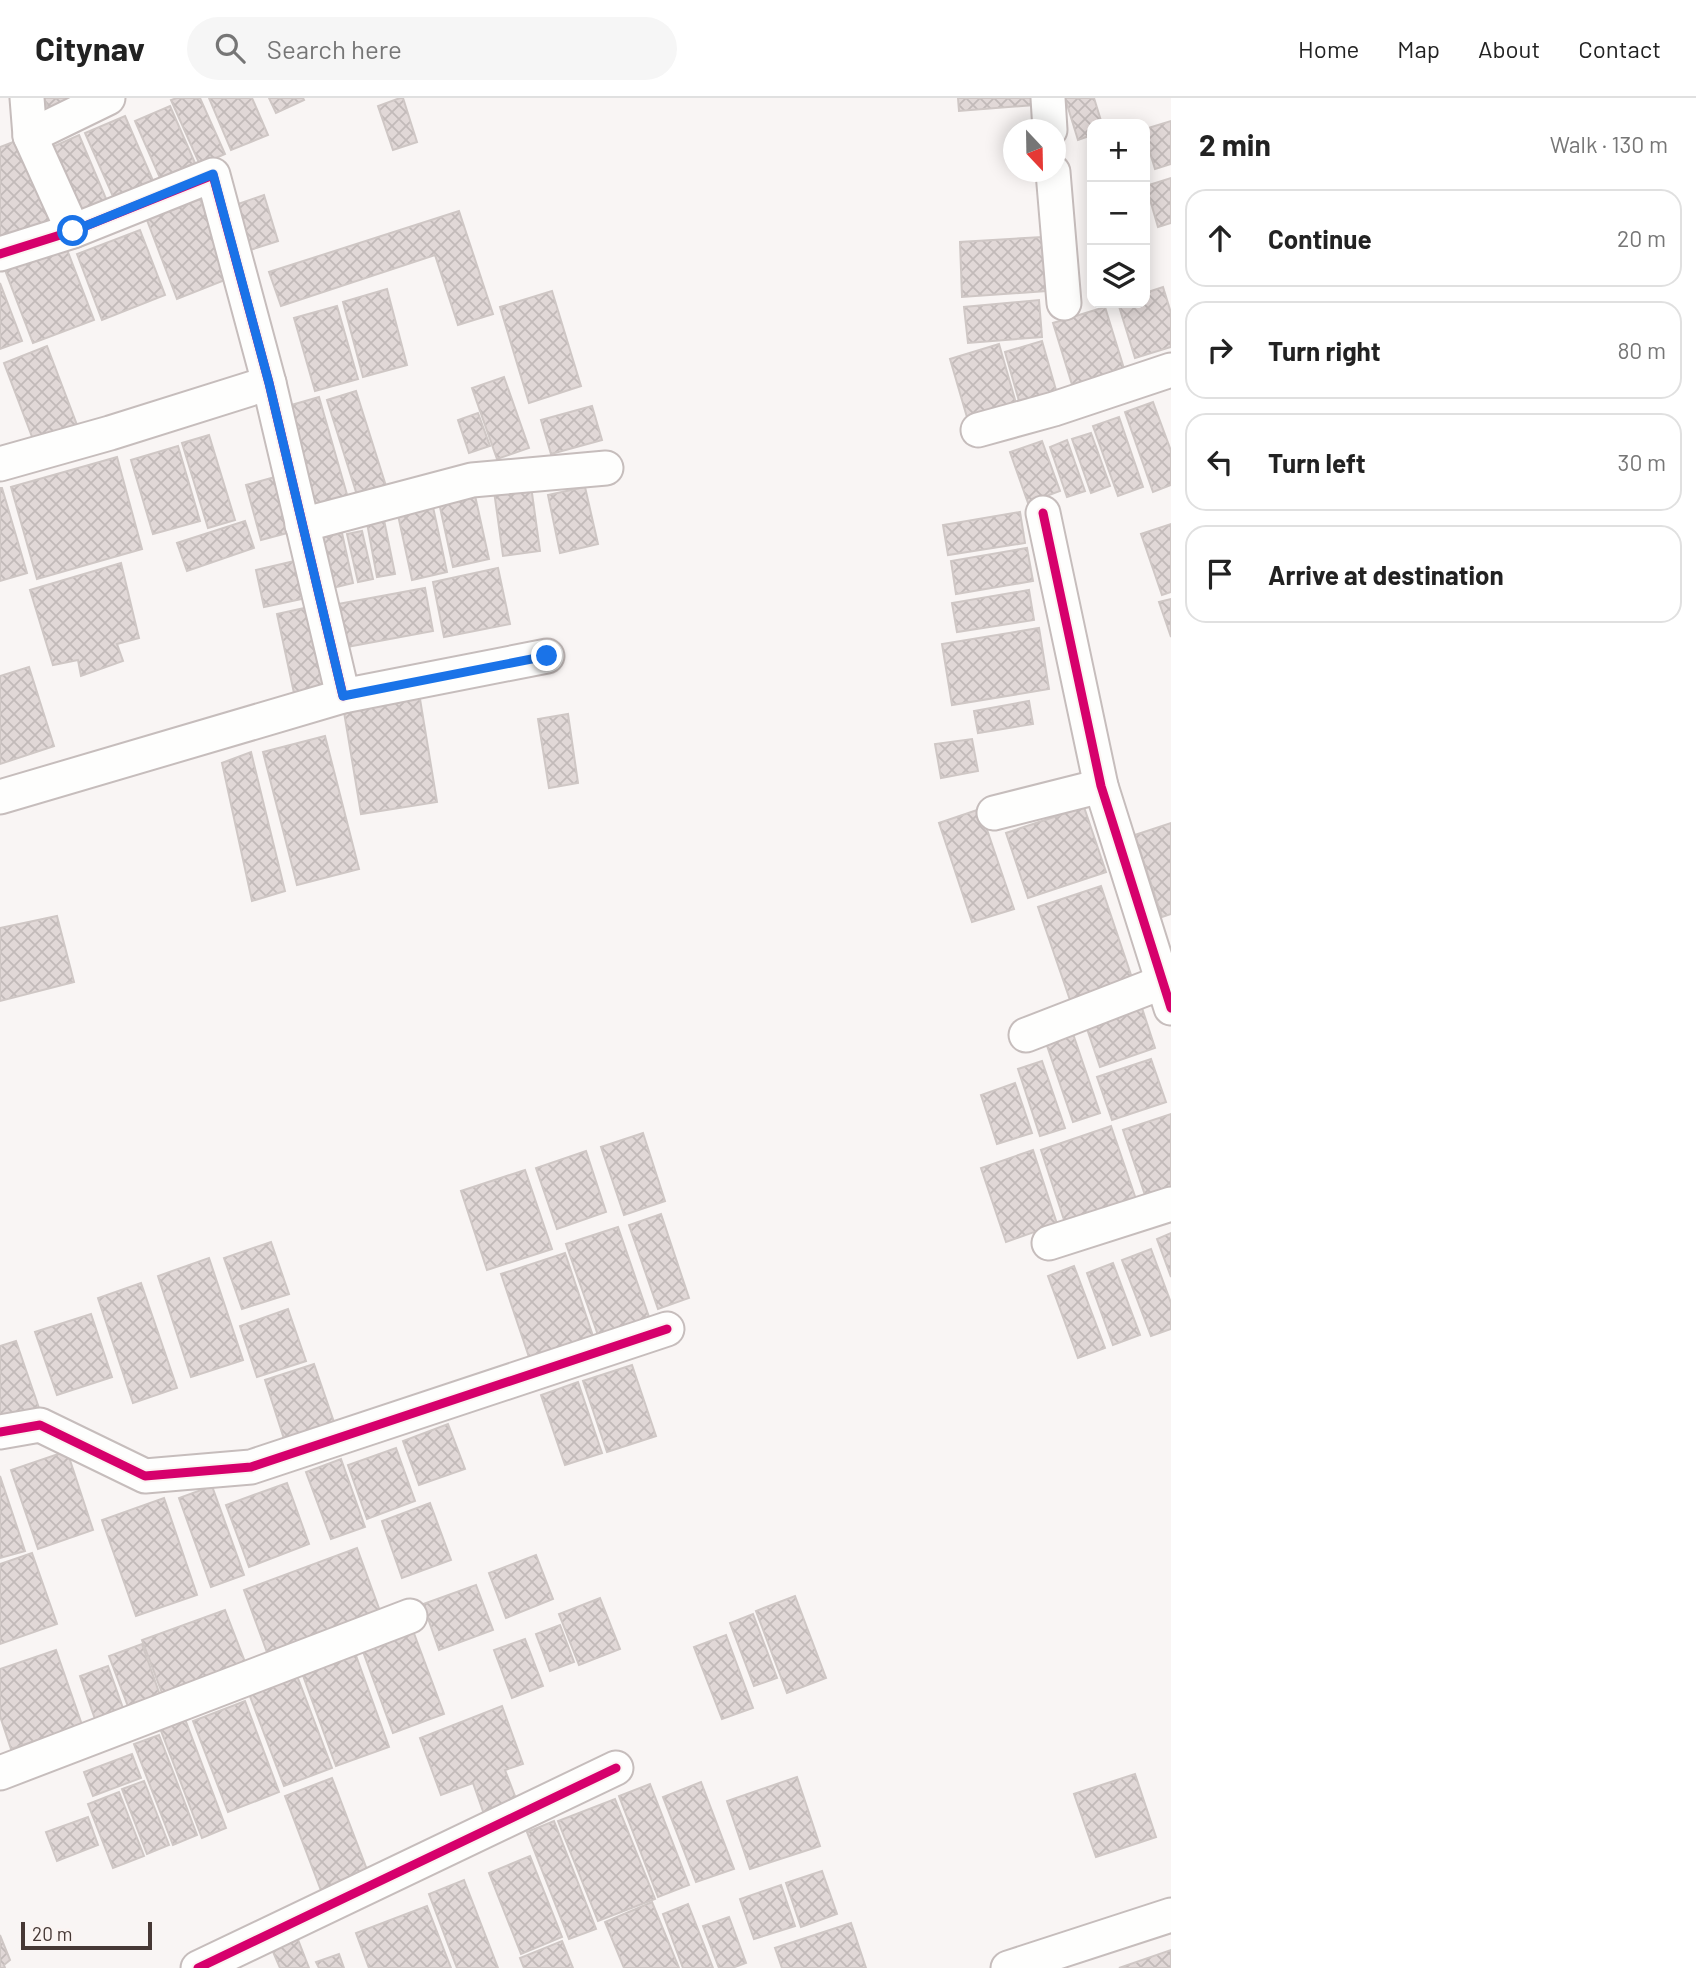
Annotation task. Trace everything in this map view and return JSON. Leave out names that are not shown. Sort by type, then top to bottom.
[{"type":"street","points":[[27,98],[30,136],[73,231]]},
{"type":"street","points":[[30,136],[108,98]]},
{"type":"street","points":[[1048,98],[1050,119]]},
{"type":"street","points":[[0,254],[73,231],[213,174],[269,383],[343,696]]},
{"type":"street","points":[[1054,182],[1064,303]]},
{"type":"street","points":[[978,430],[1054,409],[1171,370]]},
{"type":"street","points":[[0,464],[269,383]]},
{"type":"street","points":[[302,525],[472,480],[606,468]]},
{"type":"street","points":[[1026,1035],[1167,995],[1101,786],[1042,513]]},
{"type":"street","points":[[0,797],[343,696],[547,656]]},
{"type":"street","points":[[994,813],[1101,786]]},
{"type":"street","points":[[1049,1243],[1171,1203]]},
{"type":"street","points":[[0,1432],[40,1425],[145,1476],[251,1467],[667,1329]]},
{"type":"street","points":[[0,1773],[410,1616]]},
{"type":"street","points":[[198,1968],[616,1768]]},
{"type":"street","points":[[1008,1968],[1171,1914]]},
{"type":"building","points":[[44,98],[100,98],[51,117]]},
{"type":"building","points":[[200,98],[225,154],[200,165],[171,100]]},
{"type":"building","points":[[209,98],[252,98],[268,135],[231,150]]},
{"type":"building","points":[[269,98],[303,98],[304,100],[276,113]]},
{"type":"building","points":[[403,98],[417,142],[393,150],[378,106]]},
{"type":"building","points":[[958,98],[1033,98],[1034,105],[959,111]]},
{"type":"building","points":[[1065,98],[1094,98],[1100,119],[1087,119],[1087,137],[1078,140]]},
{"type":"building","points":[[170,106],[195,163],[160,178],[135,121]]},
{"type":"building","points":[[125,116],[154,183],[115,201],[85,133]]},
{"type":"building","points":[[1171,121],[1171,164],[1155,169],[1150,152],[1150,127]]},
{"type":"building","points":[[79,135],[107,201],[77,215],[48,149]]},
{"type":"building","points":[[21,139],[52,225],[0,244],[0,147]]},
{"type":"building","points":[[1171,178],[1171,223],[1158,227],[1150,200],[1150,185]]},
{"type":"building","points":[[264,195],[278,241],[247,251],[232,206]]},
{"type":"building","points":[[200,199],[230,278],[177,299],[147,220]]},
{"type":"building","points":[[459,211],[493,314],[458,325],[435,255],[281,306],[269,272]]},
{"type":"building","points":[[140,230],[165,295],[102,320],[77,254]]},
{"type":"building","points":[[1042,237],[1046,291],[962,297],[960,242]]},
{"type":"building","points":[[66,247],[94,320],[33,343],[5,270]]},
{"type":"building","points":[[0,283],[22,341],[0,349]]},
{"type":"building","points":[[1163,287],[1171,313],[1171,347],[1135,358],[1120,308],[1150,308],[1150,291]]},
{"type":"building","points":[[387,289],[407,365],[363,377],[343,302]]},
{"type":"building","points":[[552,291],[581,386],[529,403],[500,307]]},
{"type":"building","points":[[1039,300],[1042,337],[968,343],[964,307]]},
{"type":"building","points":[[337,306],[358,379],[315,391],[294,318]]},
{"type":"building","points":[[1105,308],[1126,375],[1074,391],[1053,323]]},
{"type":"building","points":[[1042,341],[1060,404],[1023,415],[1005,352]]},
{"type":"building","points":[[999,344],[1018,410],[969,424],[950,359]]},
{"type":"building","points":[[47,346],[77,425],[34,442],[4,363]]},
{"type":"building","points":[[504,377],[529,448],[497,459],[472,388]]},
{"type":"building","points":[[356,391],[386,486],[357,495],[327,400]]},
{"type":"building","points":[[319,397],[348,498],[309,508],[281,408]]},
{"type":"building","points":[[1153,402],[1171,451],[1171,485],[1153,492],[1125,412]]},
{"type":"building","points":[[592,406],[602,440],[551,454],[541,420]]},
{"type":"building","points":[[478,413],[490,446],[469,453],[458,420]]},
{"type":"building","points":[[1119,417],[1143,487],[1118,496],[1093,426]]},
{"type":"building","points":[[1091,433],[1110,486],[1091,493],[1072,439]]},
{"type":"building","points":[[209,435],[235,520],[208,528],[182,443]]},
{"type":"building","points":[[1067,440],[1085,491],[1067,497],[1050,447]]},
{"type":"building","points":[[1042,441],[1060,491],[1028,503],[1010,452]]},
{"type":"building","points":[[178,446],[200,521],[153,534],[131,460]]},
{"type":"building","points":[[117,457],[142,549],[37,579],[11,487]]},
{"type":"building","points":[[275,477],[291,532],[261,540],[246,485]]},
{"type":"building","points":[[531,486],[540,551],[503,556],[494,491]]},
{"type":"building","points":[[585,487],[598,544],[560,553],[548,495]]},
{"type":"building","points":[[0,488],[27,573],[0,581]]},
{"type":"building","points":[[474,491],[489,559],[453,567],[438,498]]},
{"type":"building","points":[[433,507],[447,572],[412,580],[398,515]]},
{"type":"building","points":[[1020,512],[1025,543],[948,555],[943,525]]},
{"type":"building","points":[[384,520],[395,574],[377,577],[367,523]]},
{"type":"building","points":[[245,521],[254,548],[187,571],[177,543]]},
{"type":"building","points":[[1171,524],[1171,592],[1162,595],[1141,534]]},
{"type":"building","points":[[362,531],[373,579],[358,582],[347,534]]},
{"type":"building","points":[[342,533],[353,583],[324,590],[314,539]]},
{"type":"building","points":[[1027,548],[1033,581],[956,594],[951,561]]},
{"type":"building","points":[[303,559],[311,597],[264,607],[256,570]]},
{"type":"building","points":[[121,563],[139,638],[117,644],[123,661],[81,676],[78,660],[53,665],[30,590]]},
{"type":"building","points":[[498,568],[510,624],[444,637],[433,582]]},
{"type":"building","points":[[425,588],[433,631],[336,649],[327,606]]},
{"type":"building","points":[[1029,590],[1034,620],[957,632],[952,603]]},
{"type":"building","points":[[1171,599],[1171,637],[1159,602]]},
{"type":"building","points":[[318,605],[334,684],[294,693],[277,614]]},
{"type":"building","points":[[1039,628],[1049,689],[952,705],[942,644]]},
{"type":"building","points":[[29,667],[54,746],[0,764],[0,676]]},
{"type":"building","points":[[419,693],[437,802],[361,814],[343,706]]},
{"type":"building","points":[[1029,701],[1033,724],[978,733],[974,711]]},
{"type":"building","points":[[568,714],[578,783],[549,788],[538,719]]},
{"type":"building","points":[[325,736],[359,869],[297,885],[263,752]]},
{"type":"building","points":[[972,739],[978,771],[941,778],[935,744]]},
{"type":"building","points":[[251,752],[285,891],[252,901],[222,763]]},
{"type":"building","points":[[1084,807],[1106,872],[1028,898],[1006,833]]},
{"type":"building","points":[[980,809],[1014,909],[972,922],[939,823]]},
{"type":"building","points":[[1171,823],[1171,914],[1162,917],[1135,835]]},
{"type":"building","points":[[1101,886],[1132,978],[1070,1000],[1038,907]]},
{"type":"building","points":[[57,916],[74,982],[0,1001],[0,928]]},
{"type":"building","points":[[1141,1005],[1155,1048],[1100,1067],[1085,1023]]},
{"type":"building","points":[[1070,1025],[1100,1113],[1073,1122],[1043,1034]]},
{"type":"building","points":[[1151,1059],[1166,1102],[1112,1120],[1097,1077]]},
{"type":"building","points":[[1042,1061],[1065,1128],[1040,1136],[1018,1069]]},
{"type":"building","points":[[1015,1083],[1032,1133],[997,1144],[981,1095]]},
{"type":"building","points":[[1171,1114],[1171,1193],[1147,1201],[1123,1130]]},
{"type":"building","points":[[1111,1126],[1138,1205],[1067,1229],[1041,1150]]},
{"type":"building","points":[[643,1133],[665,1201],[624,1215],[601,1147]]},
{"type":"building","points":[[1033,1150],[1057,1224],[1006,1242],[981,1168]]},
{"type":"building","points":[[586,1151],[606,1212],[557,1229],[536,1168]]},
{"type":"building","points":[[525,1170],[552,1249],[487,1270],[461,1191]]},
{"type":"building","points":[[661,1214],[689,1298],[658,1309],[629,1225]]},
{"type":"building","points":[[618,1227],[650,1320],[599,1338],[566,1244]]},
{"type":"building","points":[[1171,1233],[1171,1277],[1157,1239]]},
{"type":"building","points":[[271,1242],[289,1294],[242,1309],[224,1258]]},
{"type":"building","points":[[1151,1249],[1171,1303],[1171,1329],[1151,1336],[1122,1260]]},
{"type":"building","points":[[565,1253],[594,1339],[530,1360],[501,1274]]},
{"type":"building","points":[[209,1258],[243,1360],[191,1377],[158,1276]]},
{"type":"building","points":[[1113,1263],[1140,1335],[1113,1345],[1087,1273]]},
{"type":"building","points":[[1074,1266],[1105,1348],[1078,1358],[1048,1276]]},
{"type":"building","points":[[141,1283],[177,1388],[133,1403],[98,1298]]},
{"type":"building","points":[[288,1309],[306,1361],[257,1377],[240,1326]]},
{"type":"building","points":[[91,1314],[112,1377],[57,1395],[35,1332]]},
{"type":"building","points":[[16,1341],[39,1408],[0,1421],[0,1346]]},
{"type":"building","points":[[314,1364],[336,1428],[286,1445],[265,1380]]},
{"type":"building","points":[[632,1365],[656,1436],[607,1452],[583,1381]]},
{"type":"building","points":[[578,1382],[602,1453],[565,1465],[541,1395]]},
{"type":"building","points":[[448,1424],[465,1469],[419,1485],[403,1441]]},
{"type":"building","points":[[396,1448],[415,1501],[367,1519],[348,1465]]},
{"type":"building","points":[[67,1451],[93,1530],[38,1549],[11,1470]]},
{"type":"building","points":[[341,1459],[365,1527],[331,1539],[306,1472]]},
{"type":"building","points":[[0,1476],[25,1551],[0,1558]]},
{"type":"building","points":[[287,1483],[309,1544],[249,1567],[226,1505]]},
{"type":"building","points":[[212,1486],[244,1575],[211,1587],[179,1498]]},
{"type":"building","points":[[164,1498],[197,1595],[136,1616],[102,1520]]},
{"type":"building","points":[[430,1503],[451,1560],[402,1578],[382,1521]]},
{"type":"building","points":[[357,1548],[381,1614],[268,1655],[244,1590]]},
{"type":"building","points":[[32,1553],[57,1624],[0,1644],[0,1564]]},
{"type":"building","points":[[536,1555],[553,1599],[506,1618],[489,1573]]},
{"type":"building","points":[[476,1585],[493,1630],[439,1650],[423,1604]]},
{"type":"building","points":[[795,1596],[826,1678],[787,1693],[756,1611]]},
{"type":"building","points":[[600,1598],[620,1649],[579,1665],[559,1614]]},
{"type":"building","points":[[225,1610],[245,1662],[162,1693],[142,1640]]},
{"type":"building","points":[[753,1614],[777,1678],[754,1686],[730,1623]]},
{"type":"building","points":[[560,1625],[574,1662],[550,1671],[536,1634]]},
{"type":"building","points":[[412,1628],[444,1714],[393,1733],[361,1646]]},
{"type":"building","points":[[726,1635],[753,1708],[722,1719],[694,1647]]},
{"type":"building","points":[[525,1639],[543,1686],[512,1698],[494,1650]]},
{"type":"building","points":[[142,1644],[161,1698],[129,1709],[109,1656]]},
{"type":"building","points":[[56,1650],[82,1725],[11,1749],[0,1716],[0,1669]]},
{"type":"building","points":[[354,1650],[389,1747],[336,1766],[301,1670]]},
{"type":"building","points":[[108,1666],[124,1711],[96,1722],[80,1676]]},
{"type":"building","points":[[296,1673],[332,1768],[284,1786],[248,1691]]},
{"type":"building","points":[[245,1701],[279,1792],[228,1812],[193,1721]]},
{"type":"building","points":[[502,1706],[523,1764],[505,1770],[518,1804],[485,1817],[473,1783],[441,1795],[420,1738]]},
{"type":"building","points":[[185,1719],[226,1828],[202,1838],[160,1728]]},
{"type":"building","points":[[159,1735],[197,1835],[173,1845],[134,1744]]},
{"type":"building","points":[[132,1754],[141,1778],[93,1796],[84,1772]]},
{"type":"building","points":[[1135,1774],[1156,1837],[1096,1857],[1074,1794]]},
{"type":"building","points":[[797,1777],[820,1846],[750,1869],[727,1801]]},
{"type":"building","points":[[332,1778],[369,1875],[322,1893],[285,1796]]},
{"type":"building","points":[[144,1781],[169,1845],[147,1854],[122,1789]]},
{"type":"building","points":[[701,1782],[734,1869],[696,1882],[663,1797]]},
{"type":"building","points":[[650,1784],[689,1885],[658,1897],[619,1796]]},
{"type":"building","points":[[119,1792],[144,1856],[113,1868],[88,1804]]},
{"type":"building","points":[[615,1799],[655,1899],[598,1921],[558,1821]]},
{"type":"building","points":[[88,1817],[98,1845],[57,1861],[46,1832]]},
{"type":"building","points":[[554,1821],[596,1929],[569,1939],[527,1832]]},
{"type":"building","points":[[530,1856],[562,1937],[521,1954],[489,1873]]},
{"type":"building","points":[[822,1871],[837,1914],[801,1927],[786,1883]]},
{"type":"building","points":[[464,1880],[498,1968],[457,1968],[429,1894]]},
{"type":"building","points":[[781,1885],[795,1926],[754,1939],[740,1899]]},
{"type":"building","points":[[652,1902],[679,1968],[624,1968],[605,1922]]},
{"type":"building","points":[[688,1904],[713,1968],[683,1968],[663,1914]]},
{"type":"building","points":[[427,1906],[451,1968],[369,1968],[356,1933]]},
{"type":"building","points":[[729,1917],[746,1963],[732,1968],[719,1968],[703,1926]]},
{"type":"building","points":[[851,1923],[866,1968],[782,1968],[775,1948]]},
{"type":"building","points":[[0,1935],[10,1960],[4,1965],[5,1968],[0,1968]]},
{"type":"building","points":[[297,1937],[309,1968],[280,1968],[271,1947]]},
{"type":"building","points":[[562,1941],[573,1968],[524,1968],[520,1958]]},
{"type":"building","points":[[1171,1950],[1171,1968],[1119,1968]]},
{"type":"building","points":[[339,1954],[344,1968],[319,1968],[316,1962]]},
{"type":"cycle path","points":[[0,254],[73,231],[213,175],[269,383],[343,696]]},
{"type":"cycle path","points":[[1043,513],[1101,786],[1171,1008]]},
{"type":"cycle path","points":[[0,1432],[40,1425],[145,1476],[251,1467],[667,1329]]},
{"type":"cycle path","points":[[198,1968],[616,1768]]},
{"type":"route","points":[[73,231],[213,174],[269,383],[343,696],[547,656]]}]
